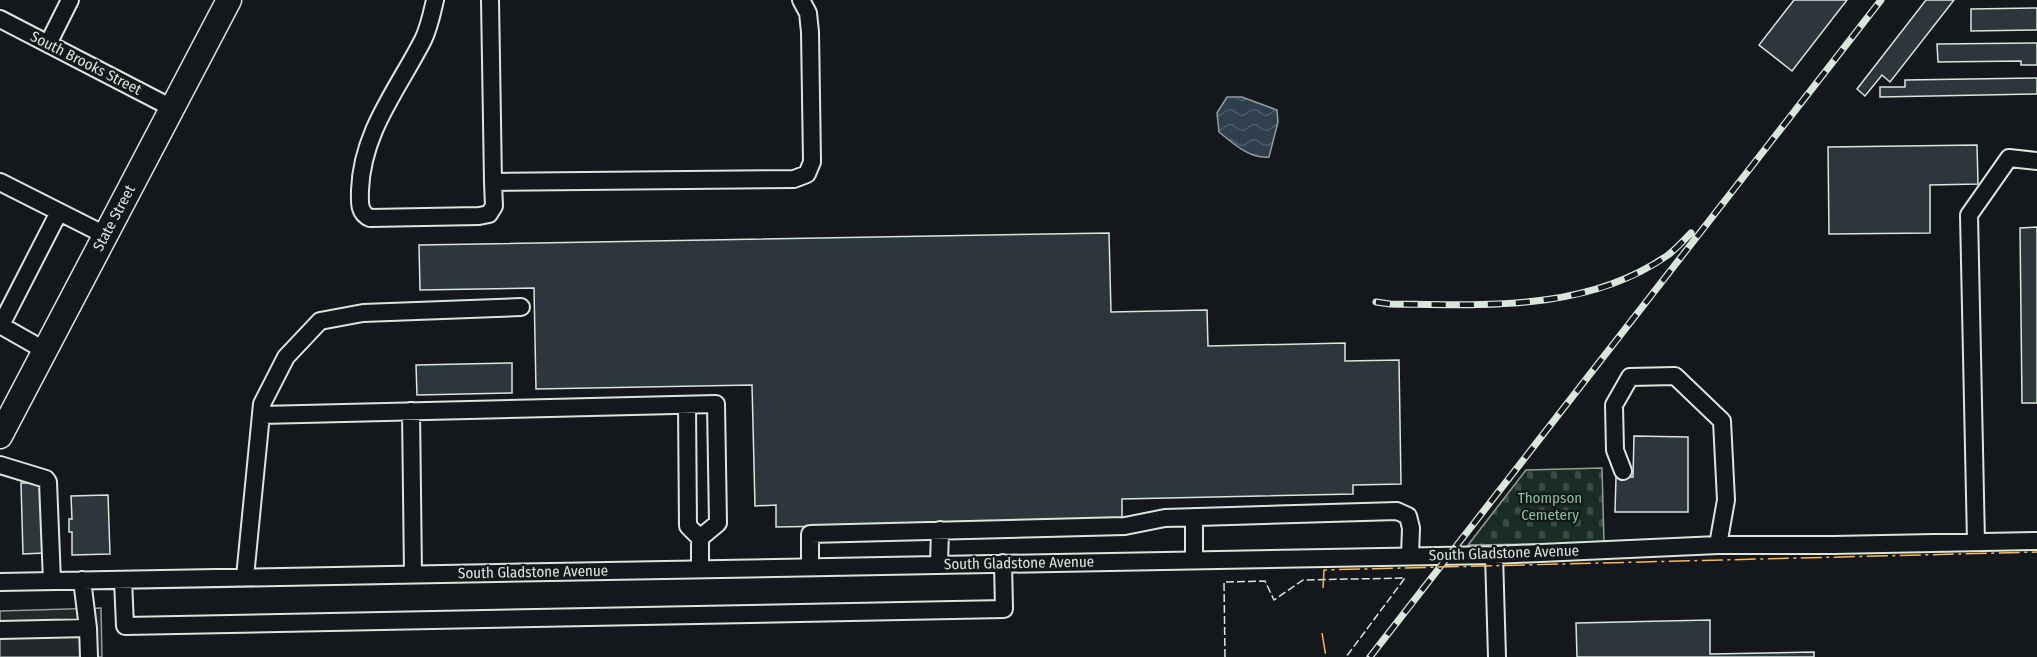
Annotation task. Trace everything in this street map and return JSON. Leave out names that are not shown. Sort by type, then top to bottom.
[{"type":"highway","name":"State Street","points":[[0,436],[229,0]]},
{"type":"street","points":[[48,44],[70,0]]},
{"type":"street","points":[[435,0],[424,39],[376,124],[369,142],[360,181],[360,203],[365,216],[370,218],[479,216],[489,214],[494,206],[490,0]]},
{"type":"street","points":[[493,182],[794,179],[807,174],[812,162],[810,32],[808,14],[801,0]]},
{"type":"street","name":"South Brooks Street","points":[[0,19],[172,108]]},
{"type":"street","points":[[1976,542],[1969,215],[2008,158],[2037,161]]},
{"type":"street","points":[[0,182],[105,235]]},
{"type":"street","points":[[0,345],[3,326],[59,212]]},
{"type":"street","points":[[245,577],[262,404],[286,357],[320,321],[363,313],[521,307]]},
{"type":"street","points":[[3,326],[45,350]]},
{"type":"street","points":[[1623,471],[1615,450],[1614,405],[1630,377],[1675,376],[1722,421],[1726,500],[1718,545]]},
{"type":"street","points":[[261,415],[716,404],[718,523],[700,538]]},
{"type":"street","points":[[687,405],[688,526],[700,538],[700,568]]},
{"type":"street","points":[[411,411],[413,574]]},
{"type":"street","points":[[0,465],[46,479],[48,482],[52,581]]},
{"type":"street","points":[[810,567],[810,534],[1125,526],[1165,518],[1397,511],[1408,516],[1411,528],[1410,555]]},
{"type":"street","points":[[1194,517],[1194,559]]},
{"type":"street","points":[[939,564],[940,530]]},
{"type":"street","name":"South Gladstone Avenue","points":[[0,582],[1494,555],[1718,545],[2037,541]]},
{"type":"street","points":[[1494,555],[1497,657]]},
{"type":"street","points":[[123,579],[125,626],[137,626],[1004,609],[1003,563]]},
{"type":"street","points":[[82,580],[89,657]]},
{"type":"street","points":[[0,630],[88,628]]},
{"type":"green space","name":"Thompson Cemetery","points":[[1602,468],[1604,543],[1468,545],[1526,470]]},
{"type":"shaded area","points":[[101,608],[102,657],[0,657],[0,611]]},
{"type":"water","points":[[1227,97],[1242,97],[1277,110],[1278,122],[1269,157],[1248,153],[1219,132],[1217,113]]},
{"type":"building","points":[[1794,0],[1847,0],[1792,71],[1759,45]]},
{"type":"building","points":[[1926,0],[1954,0],[1890,82],[1882,75],[1865,96],[1857,89]]},
{"type":"building","points":[[2037,8],[2037,30],[1971,31],[1971,9]]},
{"type":"building","points":[[2037,43],[2037,65],[2021,65],[2021,61],[1938,62],[1937,44]]},
{"type":"building","points":[[2037,78],[2037,94],[1880,97],[1880,87],[1905,87],[1905,80]]},
{"type":"building","points":[[1977,145],[1978,184],[1930,185],[1930,233],[1829,234],[1828,147]]},
{"type":"building","points":[[2037,227],[2037,403],[2022,403],[2020,228]]},
{"type":"building","points":[[1109,233],[1111,312],[1207,310],[1208,346],[1345,343],[1345,361],[1399,360],[1401,484],[1353,485],[1353,494],[1122,499],[1122,521],[776,527],[776,505],[755,506],[752,385],[536,389],[534,288],[420,290],[419,245]]},
{"type":"building","points":[[512,363],[512,393],[417,395],[416,365]]},
{"type":"building","points":[[1634,436],[1688,437],[1688,512],[1615,512],[1616,477],[1633,477]]},
{"type":"building","points":[[21,483],[42,483],[44,553],[23,554]]},
{"type":"building","points":[[108,495],[110,554],[72,555],[72,532],[69,532],[69,519],[72,519],[71,496]]},
{"type":"building","points":[[1710,620],[1710,654],[1814,652],[1814,657],[1577,657],[1576,623]]},
{"type":"railway","points":[[1370,657],[1881,0]]},
{"type":"railway","points":[[1376,302],[1498,304],[1569,296],[1604,287],[1637,274],[1668,255],[1691,233]]},
{"type":"fence","points":[[1225,657],[1224,582],[1265,581],[1274,600],[1303,580],[1405,578],[1346,657]]},
{"type":"power","points":[[1323,588],[1324,570],[2037,552]]},
{"type":"power","points":[[1322,633],[1326,657]]}]
